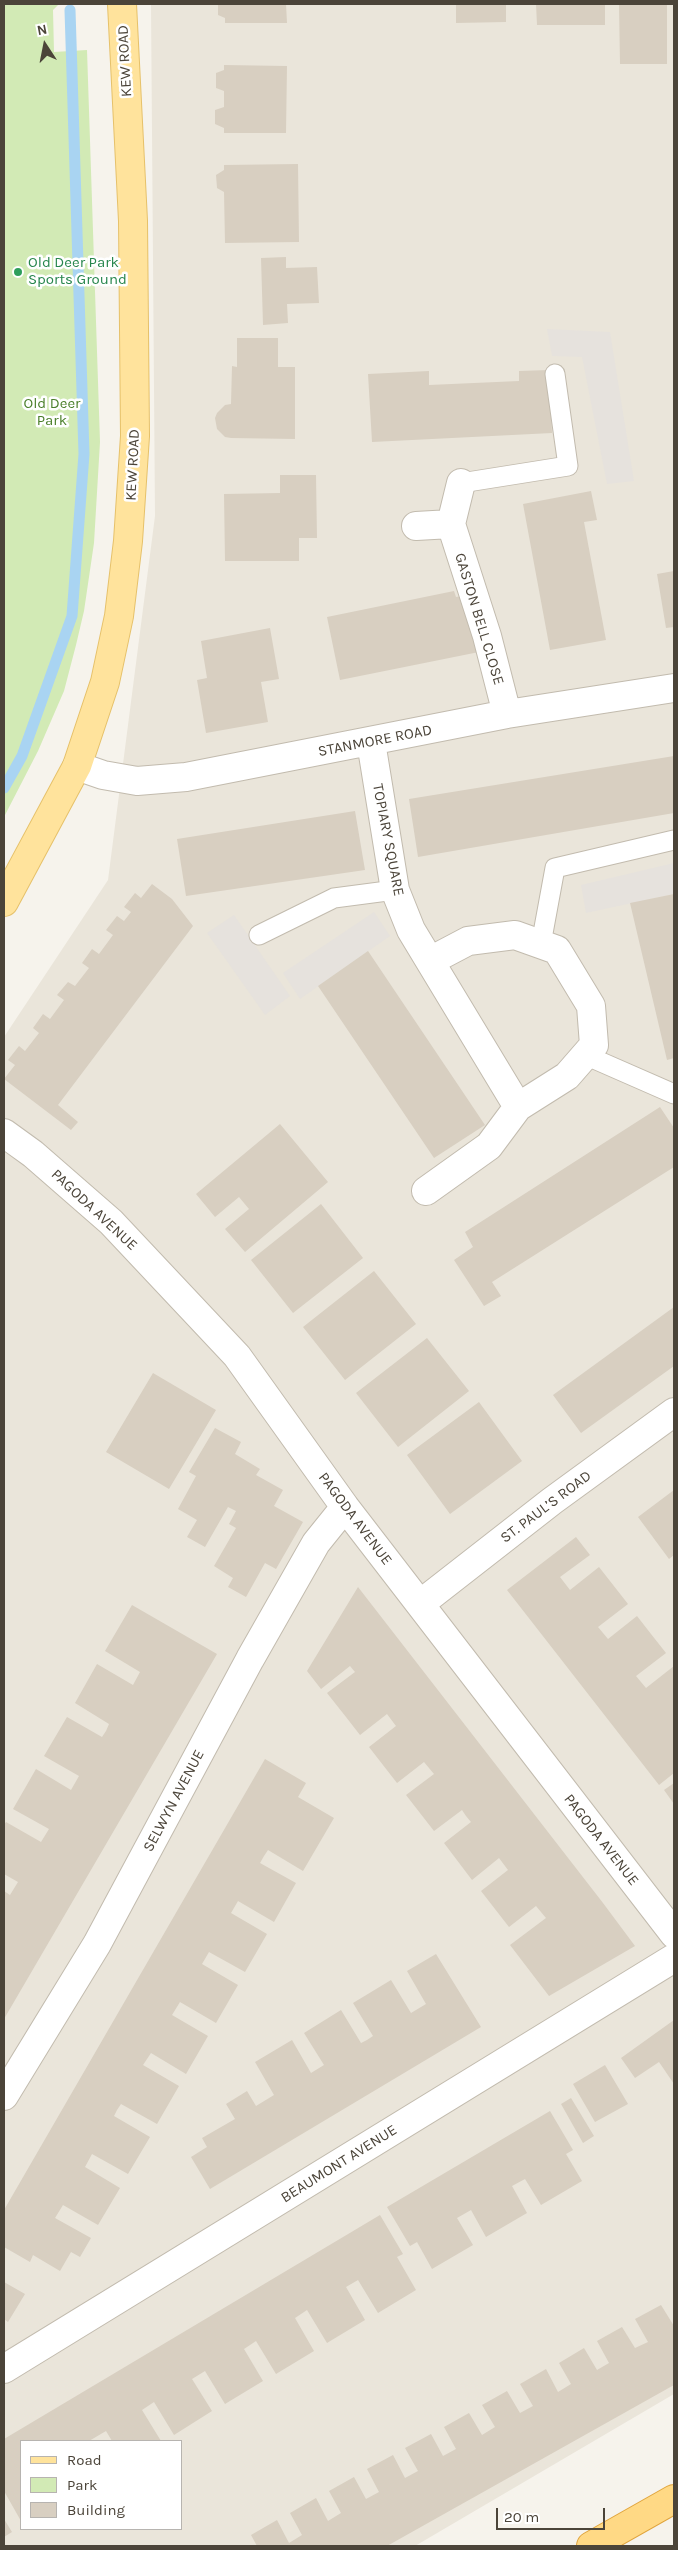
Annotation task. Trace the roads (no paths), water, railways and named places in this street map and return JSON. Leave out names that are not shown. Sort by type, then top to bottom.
[{"type":"highway","points":[[592,2546],[674,2499]]},
{"type":"main road","name":"KEW ROAD","points":[[4,902],[77,766],[105,682],[118,616],[128,541],[135,436],[133,221],[122,4]]},
{"type":"street","points":[[416,526],[451,524],[462,483]]},
{"type":"street","name":"GASTON BELL CLOSE","points":[[451,524],[487,636],[507,714]]},
{"type":"street","name":"STANMORE ROAD","points":[[77,766],[113,778],[137,781],[167,779],[233,770],[507,714],[674,688]]},
{"type":"street","name":"TOPIARY SQUARE","points":[[371,742],[395,890],[411,930],[518,1107]]},
{"type":"street","points":[[426,1191],[489,1146],[518,1107],[567,1076],[594,1045],[591,1006],[556,950],[516,935],[468,941],[430,961]]},
{"type":"street","name":"PAGODA AVENUE","points":[[4,1133],[33,1154],[111,1222],[237,1356],[344,1507],[674,1934]]},
{"type":"street","name":"ST. PAUL’S ROAD","points":[[420,1604],[552,1502],[674,1412]]},
{"type":"street","name":"SELWYN AVENUE","points":[[4,2096],[97,1944],[250,1659],[316,1543],[344,1507]]},
{"type":"street","name":"BEAUMONT AVENUE","points":[[4,2369],[674,1958]]},
{"type":"lane","points":[[462,483],[568,466],[555,374]]},
{"type":"lane","points":[[541,944],[555,868],[674,840]]},
{"type":"lane","points":[[259,935],[334,898],[395,890]]},
{"type":"lane","points":[[585,1055],[674,1094]]},
{"type":"waterway","points":[[4,788],[22,756],[72,616],[84,454],[70,10]]},
{"type":"place","name":"Old Deer Park Sports Ground","points":[[18,272]]},
{"type":"park label","name":"Old Deer Park","points":[[52,412]]}]
